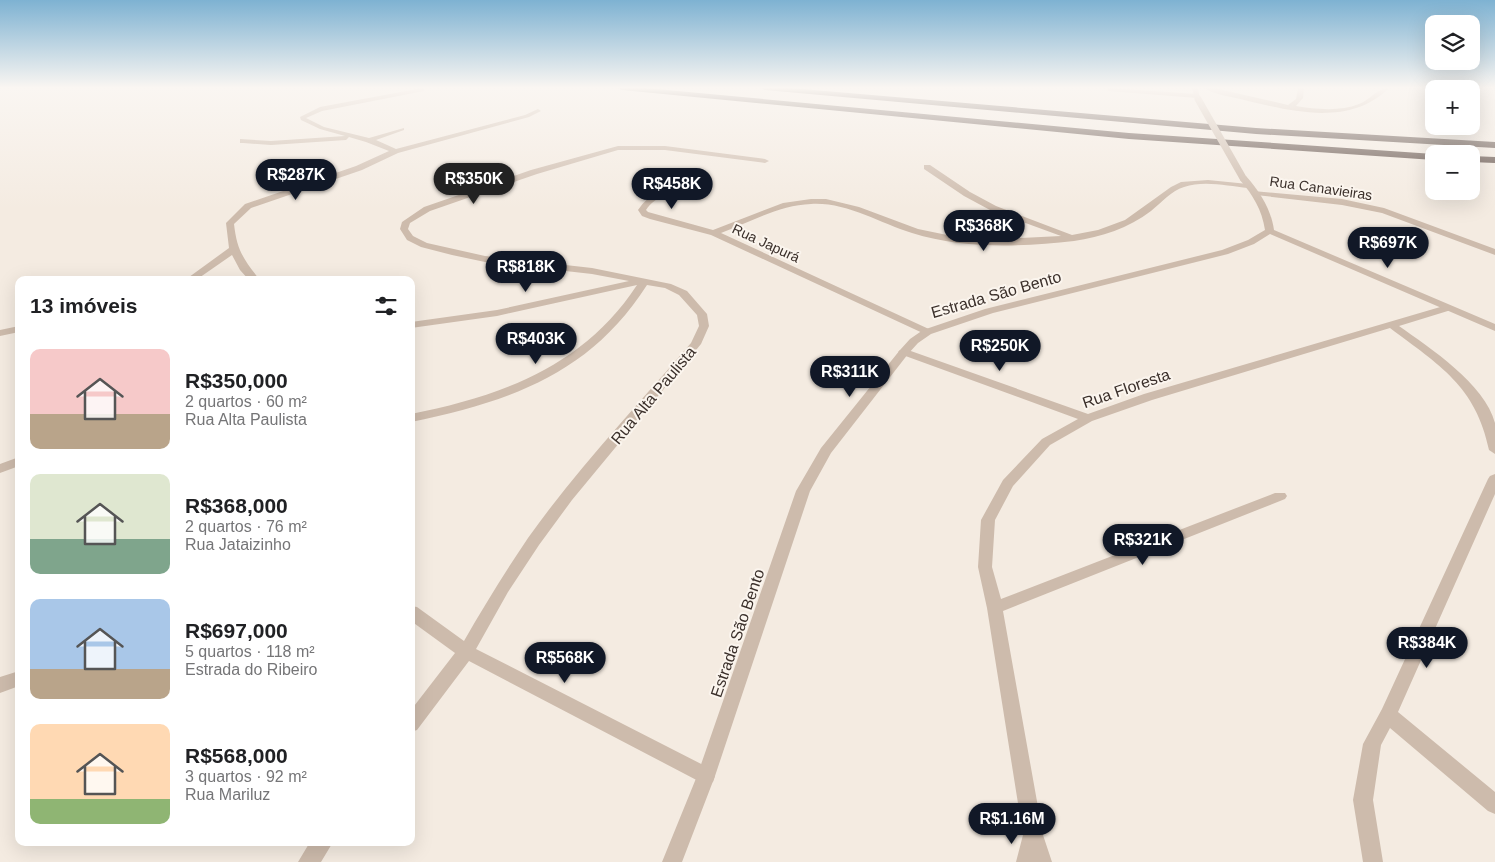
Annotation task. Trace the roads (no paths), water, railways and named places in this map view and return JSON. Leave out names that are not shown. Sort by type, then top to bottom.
[{"type":"highway","points":[[1056,128],[1425,156]]},
{"type":"highway","points":[[1224,128],[1495,145]]},
{"type":"highway","points":[[1480,159],[1495,160]]},
{"type":"street","points":[[323,128],[369,140],[395,151]]},
{"type":"street","points":[[250,276],[243,270],[230,240],[230,224],[248,206],[359,168],[395,151],[481,128]]},
{"type":"street","points":[[1216,128],[1268,219],[1270,231],[1495,328]]},
{"type":"street","points":[[369,140],[402,129]]},
{"type":"street","points":[[243,141],[271,143],[358,138]]},
{"type":"street","name":"Rua Alta Paulista","points":[[415,719],[466,652],[503,588],[534,541],[568,497],[696,344],[704,326],[702,314],[694,304],[683,293],[668,286],[592,271],[484,259],[452,252],[424,245],[410,238],[404,229],[406,222],[427,209],[534,172],[618,148],[665,148],[765,161]]},
{"type":"street","points":[[927,167],[992,208],[1073,238]]},
{"type":"street","name":"Rua Japurá","points":[[688,181],[653,198],[644,204],[642,210],[653,218],[714,234],[927,332]]},
{"type":"street","name":"Rua Canavieiras","points":[[714,234],[772,209],[792,204],[824,201],[854,208],[931,235],[1026,241],[1073,238],[1102,232],[1124,224],[1182,185],[1208,182],[1249,186],[1365,207],[1401,217],[1495,252]]},
{"type":"street","name":"Estrada São Bento","points":[[672,862],[706,776],[803,491],[826,451],[914,341],[927,332],[989,311],[1225,252],[1251,242],[1270,231]]},
{"type":"street","points":[[196,276],[234,249]]},
{"type":"street","points":[[415,325],[476,318],[571,295],[644,282]]},
{"type":"street","points":[[415,417],[438,413],[491,398],[546,375],[580,355],[623,313],[644,282]]},
{"type":"street","name":"Rua Floresta","points":[[1042,862],[1032,835],[995,608],[985,567],[988,520],[1008,483],[1046,442],[1088,418],[1148,397],[1393,326],[1448,308]]},
{"type":"street","points":[[1393,326],[1441,362],[1469,387],[1483,409],[1494,437],[1495,450]]},
{"type":"street","points":[[0,333],[15,330]]},
{"type":"street","points":[[904,352],[1088,418]]},
{"type":"street","points":[[0,469],[15,463]]},
{"type":"street","points":[[1372,862],[1363,800],[1372,744],[1388,715],[1495,479]]},
{"type":"street","points":[[995,608],[1280,496]]},
{"type":"street","points":[[415,615],[466,652],[706,776]]},
{"type":"street","points":[[0,685],[15,679]]},
{"type":"street","points":[[1388,715],[1495,804]]},
{"type":"street","points":[[1026,862],[1032,835]]},
{"type":"street","points":[[308,862],[320,846]]}]
